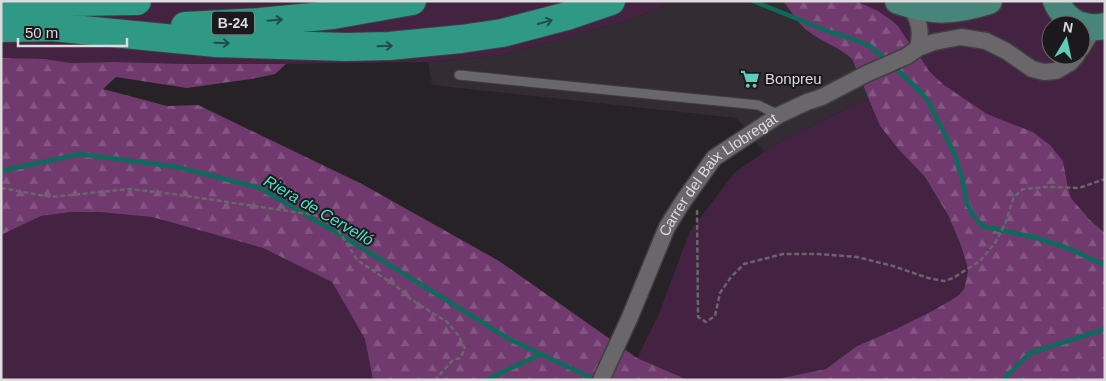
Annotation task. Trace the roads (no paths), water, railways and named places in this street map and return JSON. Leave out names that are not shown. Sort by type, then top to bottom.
[{"type":"highway","points":[[1,3],[137,1]]},
{"type":"highway","name":"B-24","points":[[1,28],[167,27],[259,22],[333,14],[412,1]]},
{"type":"highway","points":[[52,27],[216,43],[346,47],[389,46],[461,39],[502,32],[567,16],[611,1]]},
{"type":"main road","points":[[904,3],[931,10],[950,10],[967,8],[989,1]]},
{"type":"street","points":[[904,3],[916,17],[920,27],[920,37],[912,52]]},
{"type":"street","name":"Carrer del Baix Llobregat","points":[[601,380],[630,317],[666,227],[714,158],[779,115],[822,97],[934,42],[962,36],[986,41],[1006,51],[1032,69],[1044,72],[1056,71],[1066,65]]},
{"type":"lane","points":[[459,75],[758,105],[779,115]]},
{"type":"waterway","points":[[753,1],[870,46],[886,60]]},
{"type":"waterway","points":[[894,67],[921,92],[929,103],[955,155],[964,186],[966,201],[982,226],[1037,238],[1065,247],[1105,265]]},
{"type":"waterway","name":"Riera de Cervelló","points":[[1,171],[80,154],[177,167],[260,188],[349,240],[511,340],[596,380]]},
{"type":"waterway","name":"Riera de Cervelló","points":[[1003,380],[1030,353],[1105,329]]},
{"type":"waterway","points":[[486,380],[541,354]]},
{"type":"place","name":"Bonpreu","points":[[750,79]]}]
